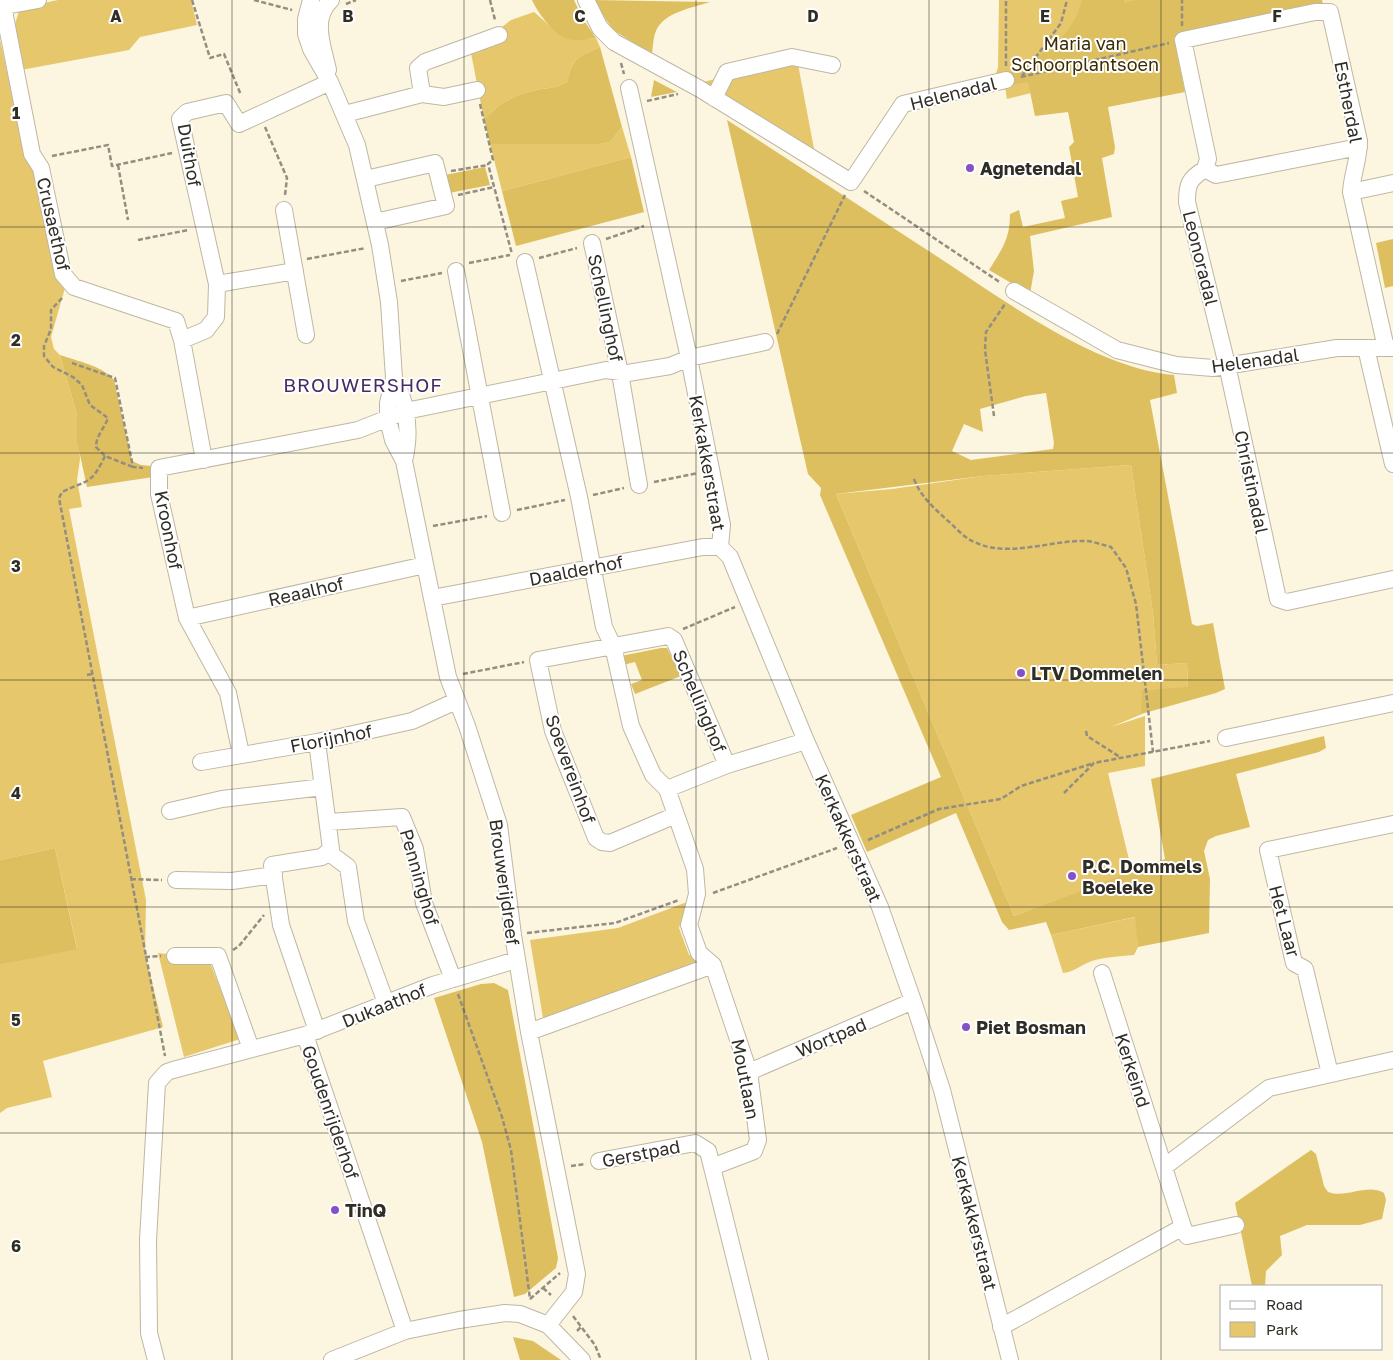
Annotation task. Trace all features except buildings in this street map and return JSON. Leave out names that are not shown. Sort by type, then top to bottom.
[{"type":"street","points":[[2,7],[38,0]]},
{"type":"street","name":"Brouwerijdreef","points":[[312,0],[306,19],[306,34],[311,49],[330,82],[357,145],[380,245],[389,302],[394,378],[388,402],[388,418],[393,440],[404,461],[448,677],[467,726],[500,825],[516,960],[577,1274],[574,1292],[548,1325]]},
{"type":"street","name":"Brouwerijdreef","points":[[330,82],[319,24],[324,6],[331,0]]},
{"type":"street","points":[[586,0],[600,28],[614,42],[707,94],[851,182]]},
{"type":"street","name":"Estherdal","points":[[1183,40],[1315,12],[1329,6],[1359,147],[1352,175],[1351,192],[1390,348]]},
{"type":"street","name":"Crusaethof","points":[[2,7],[32,154],[41,168],[64,274],[74,287],[176,321],[182,340],[204,460]]},
{"type":"street","points":[[422,94],[417,74],[418,68],[425,62],[499,35]]},
{"type":"street","points":[[1183,40],[1208,159],[1205,169],[1216,175],[1359,147]]},
{"type":"street","points":[[707,94],[727,72],[792,57],[832,65]]},
{"type":"street","name":"Helenadal","points":[[851,182],[903,104],[1014,79]]},
{"type":"street","points":[[255,117],[330,82]]},
{"type":"street","points":[[344,114],[422,94],[444,97],[477,90]]},
{"type":"street","name":"Kerkakkerstraat","points":[[631,96],[689,358],[722,525],[720,547],[730,557],[806,741],[880,907],[942,1090],[1010,1360]]},
{"type":"street","name":"Duithof","points":[[217,284],[180,120],[187,112],[226,104],[239,124],[255,117]]},
{"type":"street","points":[[366,179],[435,163],[446,206],[375,222]]},
{"type":"street","name":"Leonoradal","points":[[1205,169],[1192,177],[1187,190],[1187,202],[1227,365]]},
{"type":"street","points":[[1351,192],[1393,183]]},
{"type":"street","points":[[284,210],[306,335]]},
{"type":"street","name":"Schellinghof","points":[[592,243],[620,373],[639,485]]},
{"type":"street","points":[[525,262],[579,497],[604,627],[613,646],[630,726],[653,775],[666,789],[676,815],[695,869],[696,897],[689,925],[699,953],[714,964]]},
{"type":"street","points":[[182,340],[206,330],[216,317],[217,284],[294,266]]},
{"type":"street","points":[[456,270],[502,513]]},
{"type":"street","name":"Helenadal","points":[[1014,291],[1117,350],[1176,365],[1212,368],[1337,348],[1390,348]]},
{"type":"street","points":[[689,358],[770,341]]},
{"type":"street","points":[[1366,348],[1393,464]]},
{"type":"street","name":"Schellinghof","points":[[388,418],[406,411],[552,383],[606,370],[620,373],[670,366],[689,358]]},
{"type":"street","name":"Christinadal","points":[[1227,365],[1278,599],[1287,602],[1393,580]]},
{"type":"street","name":"Brouwerijdreef","points":[[394,378],[404,398],[409,434],[404,461]]},
{"type":"street","name":"Kroonhof","points":[[241,754],[228,693],[187,618],[160,494],[160,468],[358,430],[388,418]]},
{"type":"street","name":"Daalderhof","points":[[432,598],[592,566],[704,547],[720,547]]},
{"type":"street","name":"Reaalhof","points":[[187,618],[425,565]]},
{"type":"street","name":"Schellinghof","points":[[613,646],[668,636],[674,640],[728,765]]},
{"type":"street","points":[[538,660],[613,646]]},
{"type":"street","name":"Soevereinhof","points":[[538,660],[553,731],[596,838],[602,842],[610,843],[676,815]]},
{"type":"street","name":"Florijnhof","points":[[201,762],[317,742],[412,721],[456,701]]},
{"type":"street","points":[[1226,738],[1393,703]]},
{"type":"street","points":[[666,789],[728,765],[806,741]]},
{"type":"street","points":[[311,1033],[281,925],[272,865],[322,858],[331,849],[329,822],[317,742]]},
{"type":"street","points":[[170,811],[222,799],[324,787]]},
{"type":"street","name":"Penninghof","points":[[329,822],[402,817],[415,849],[424,903],[453,978]]},
{"type":"street","name":"Het Laar","points":[[1330,1074],[1305,969],[1294,962],[1268,850],[1393,824]]},
{"type":"street","points":[[328,852],[348,867],[356,921],[386,1004]]},
{"type":"street","points":[[176,880],[232,881],[274,875]]},
{"type":"street","points":[[175,956],[218,956],[251,1049]]},
{"type":"street","name":"Dukaathof","points":[[167,1072],[311,1033],[453,978],[516,960]]},
{"type":"street","points":[[529,1032],[714,964]]},
{"type":"street","name":"Moutlaan","points":[[712,1167],[754,1151],[758,1140],[749,1072],[714,964]]},
{"type":"street","name":"Kerkeind","points":[[1102,973],[1183,1227]]},
{"type":"street","name":"Wortpad","points":[[749,1072],[913,1001]]},
{"type":"street","name":"Goudenrijderhof","points":[[311,1033],[405,1331]]},
{"type":"street","points":[[1164,1167],[1269,1088],[1393,1060]]},
{"type":"street","points":[[156,1360],[150,1333],[148,1240],[157,1083],[167,1072]]},
{"type":"street","name":"Gerstpad","points":[[600,1161],[695,1143],[708,1151],[712,1167]]},
{"type":"street","points":[[712,1167],[760,1360]]},
{"type":"street","points":[[1001,1327],[1183,1227],[1187,1236],[1236,1225]]},
{"type":"street","points":[[332,1360],[405,1331],[458,1320],[505,1314],[531,1317],[548,1325],[582,1360]]},
{"type":"path","points":[[192,0],[210,58],[224,54],[286,178],[284,210]]},
{"type":"path","points":[[254,0],[296,11]]},
{"type":"path","points":[[490,0],[499,35]]},
{"type":"path","points":[[1006,0],[1014,79]]},
{"type":"path","points":[[1014,79],[1061,23],[1067,0]]},
{"type":"path","points":[[1014,79],[1183,40],[1182,0]]},
{"type":"path","points":[[438,174],[460,168],[488,164],[493,160],[477,90]]},
{"type":"path","points":[[631,96],[707,94]]},
{"type":"path","points":[[36,159],[108,145],[112,166],[187,150]]},
{"type":"path","points":[[488,164],[512,254],[525,262],[658,222]]},
{"type":"path","points":[[118,165],[128,220]]},
{"type":"path","points":[[770,341],[851,182],[1014,291],[986,332],[985,350],[994,416]]},
{"type":"path","points":[[444,199],[494,187]]},
{"type":"path","points":[[138,240],[204,227]]},
{"type":"path","points":[[294,266],[380,245]]},
{"type":"path","points":[[74,287],[51,310],[50,328],[44,346],[44,356],[53,367],[73,377],[82,386],[90,405],[108,418],[105,427],[96,438],[96,447],[105,456],[133,467],[160,468]]},
{"type":"path","points":[[72,363],[115,378],[133,467]]},
{"type":"path","points":[[105,456],[95,477],[62,492],[58,498],[167,1072]]},
{"type":"path","points":[[914,479],[920,493],[930,506],[968,539],[997,548],[1023,548],[1054,542],[1086,541],[1111,547],[1126,568],[1136,604],[1153,752]]},
{"type":"path","points":[[668,636],[747,601]]},
{"type":"path","points":[[448,677],[538,660]]},
{"type":"path","points":[[88,675],[92,674]]},
{"type":"path","points":[[1086,731],[1087,736],[1121,758]]},
{"type":"path","points":[[513,935],[615,923],[852,845],[939,809],[1001,799],[1021,786],[1094,763],[1226,738]]},
{"type":"path","points":[[1064,793],[1094,763]]},
{"type":"path","points":[[131,879],[176,880]]},
{"type":"path","points":[[218,956],[239,946],[266,911],[278,906]]},
{"type":"path","points":[[453,978],[502,1117],[511,1150],[530,1299]]},
{"type":"path","name":"Gerstpad","points":[[557,1169],[600,1161]]},
{"type":"path","points":[[543,1288],[564,1306],[582,1326],[595,1345],[601,1360]]},
{"type":"green space","points":[[58,0],[191,0],[197,25],[140,37],[129,50],[21,70],[14,27],[20,8]]},
{"type":"green space","points":[[532,0],[574,0],[583,19],[596,38],[573,40],[565,38],[555,32],[546,22]]},
{"type":"green space","points":[[593,0],[710,2],[679,12],[665,19],[656,31],[652,54],[613,30]]},
{"type":"green space","name":"Maria van Schoorplantsoen","points":[[999,0],[1321,0],[1170,34],[1069,105],[1039,91],[1007,99],[1003,74],[995,77],[998,67]]},
{"type":"green space","name":"Maria van Schoorplantsoen","points":[[1082,0],[1124,0],[1124,3],[1136,0],[1322,0],[1323,4],[1174,37],[1185,92],[1108,107],[1115,147],[1114,154],[1102,158],[1112,217],[1030,236],[1034,271],[1030,294],[989,270],[1007,237],[1010,214],[1019,210],[1023,227],[1065,218],[1061,201],[1078,197],[1069,147],[1074,142],[1068,112],[1035,116],[1028,82],[997,87],[995,77],[1049,49],[1069,28],[1077,15]]},
{"type":"green space","points":[[534,12],[562,35],[575,39],[596,38],[600,47],[577,59],[571,68],[567,82],[556,87],[536,90],[514,97],[501,104],[484,120],[471,53],[491,31],[502,27],[511,20]]},
{"type":"green space","points":[[0,40],[27,162],[34,166],[65,288],[51,337],[54,349],[60,355],[77,415],[80,459],[77,480],[82,507],[69,509],[146,900],[145,954],[163,1027],[43,1061],[52,1097],[7,1108],[0,1113],[0,965],[77,948],[55,848],[0,860]]},
{"type":"green space","points":[[600,47],[622,127],[610,142],[600,144],[490,144],[484,120],[495,109],[507,100],[521,94],[556,87],[567,82],[571,68],[577,59]]},
{"type":"green space","points":[[797,59],[815,154],[699,83]]},
{"type":"green space","points":[[654,80],[677,92],[651,97]]},
{"type":"green space","points":[[727,120],[1023,313],[1083,347],[1114,360],[1145,370],[1174,375],[1177,393],[1150,400],[1192,624],[1197,626],[1213,623],[1225,689],[1216,693],[1141,714],[1142,690],[1188,687],[1187,663],[1157,665],[1153,613],[1131,465],[983,476],[836,494],[1014,916],[1165,859],[1151,779],[1324,736],[1326,748],[1319,752],[1236,774],[1250,827],[1208,840],[1204,851],[1210,879],[1209,933],[1138,947],[1135,917],[1051,935],[1046,922],[1009,930],[1002,922],[956,813],[867,852],[851,815],[941,777],[820,495],[821,488],[808,474]],"holes":[[[1046,393],[1054,443],[1053,449],[971,460],[952,451],[964,424],[983,432],[980,409],[1026,396]]]},
{"type":"green space","points":[[622,127],[631,157],[502,191],[490,144],[600,144],[610,142]]},
{"type":"green space","points":[[631,157],[644,212],[516,246],[502,191]]},
{"type":"green space","points":[[485,167],[490,185],[449,193],[445,175]]},
{"type":"green space","points":[[1393,239],[1393,286],[1385,288],[1376,243]]},
{"type":"green space","points":[[60,355],[97,368],[114,380],[132,461],[141,465],[162,467],[153,477],[87,487],[77,441],[77,415]]},
{"type":"green space","points":[[1131,465],[1153,613],[1157,665],[1187,663],[1188,688],[1142,690],[1142,714],[1111,727],[1145,716],[1145,766],[1108,773],[1132,872],[1014,916],[836,494],[892,489],[983,476]]},
{"type":"green space","points":[[667,648],[681,676],[635,694],[631,684],[642,680],[635,662],[623,665],[621,656]]},
{"type":"green space","points":[[55,848],[77,949],[0,965],[0,860]]},
{"type":"green space","points":[[687,902],[679,928],[689,955],[695,957],[700,967],[544,1024],[530,940],[618,928]]},
{"type":"green space","points":[[1136,917],[1138,947],[1134,955],[1095,960],[1063,973],[1051,935]]},
{"type":"green space","points":[[158,953],[209,960],[240,1039],[184,1057]]},
{"type":"green space","points":[[494,983],[508,990],[558,1258],[556,1268],[525,1294],[514,1297],[482,1142],[434,998],[481,984]]},
{"type":"green space","points":[[1311,1150],[1316,1154],[1324,1186],[1328,1192],[1342,1194],[1377,1190],[1384,1193],[1386,1200],[1382,1219],[1360,1225],[1307,1225],[1280,1236],[1282,1255],[1266,1271],[1265,1285],[1252,1285],[1235,1203]]},
{"type":"green space","points":[[513,1337],[533,1341],[561,1360],[520,1360]]},
{"type":"place","name":"Agnetendal","points":[[970,168]]},
{"type":"place","name":"LTV Dommelen","points":[[1021,673]]},
{"type":"place","name":"P.C. Dommels Boeleke","points":[[1072,876]]},
{"type":"place","name":"Piet Bosman","points":[[966,1027]]},
{"type":"place","name":"TinQ","points":[[335,1210]]},
{"type":"district","name":"BROUWERSHOF","points":[[363,384]]}]
